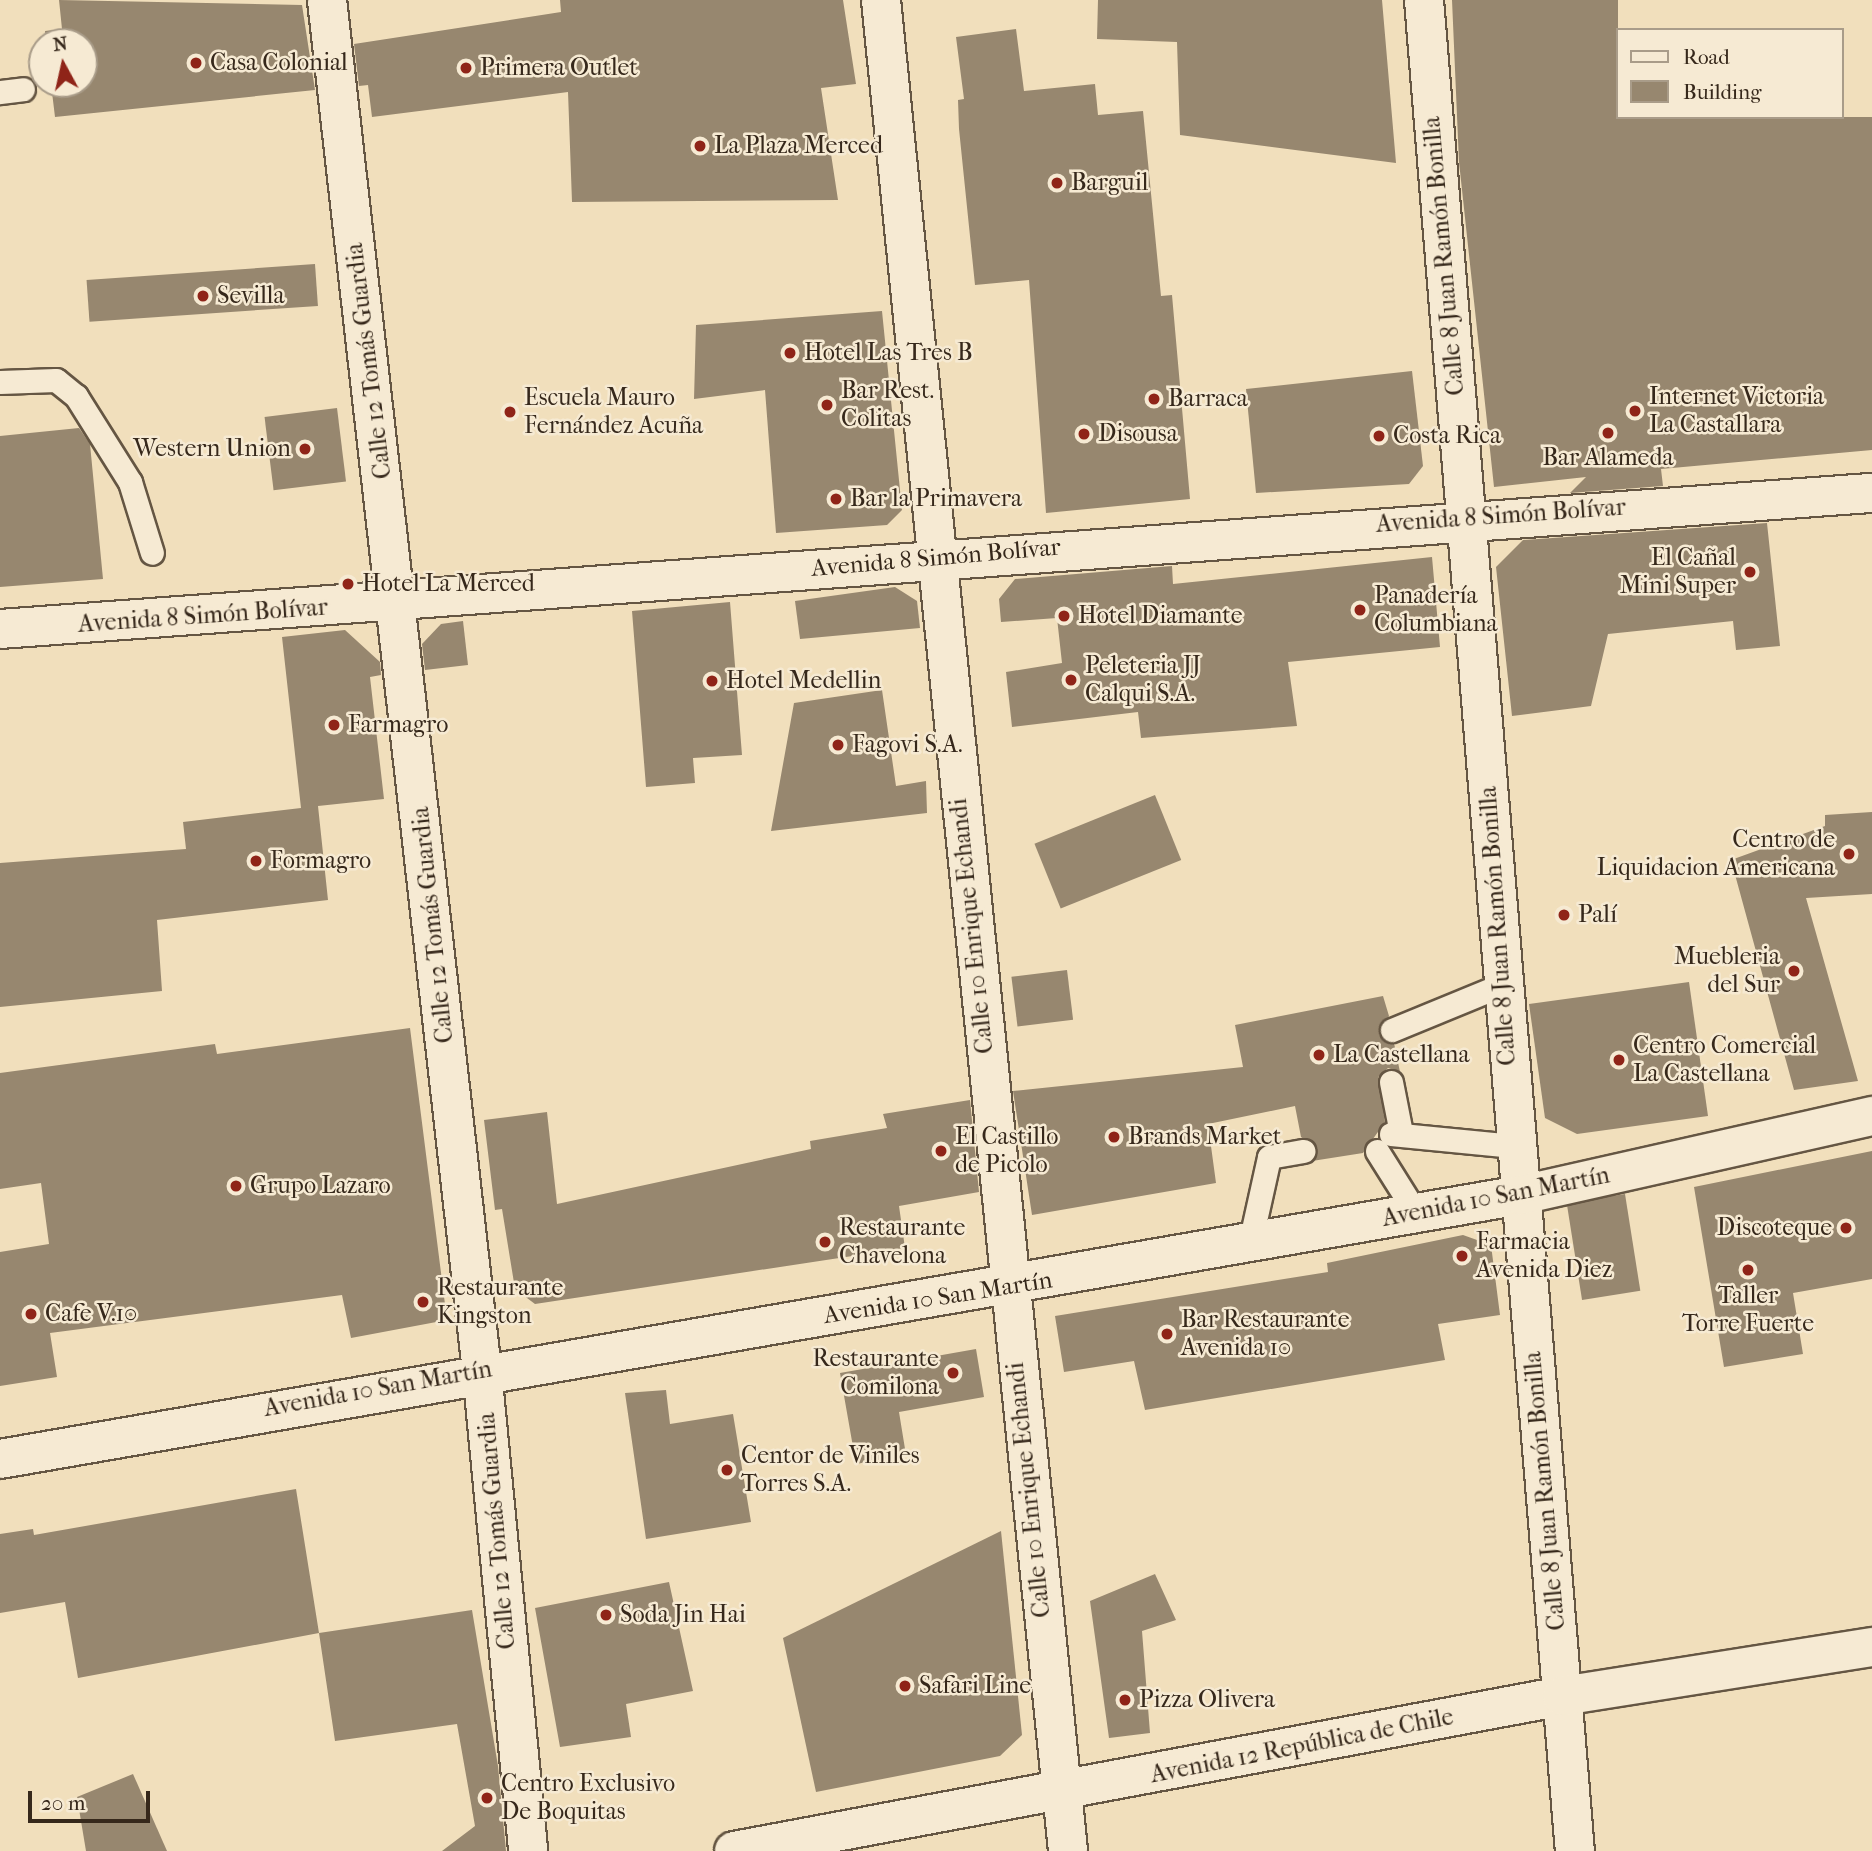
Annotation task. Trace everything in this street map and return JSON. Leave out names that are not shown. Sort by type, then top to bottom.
[{"type":"street","name":"Calle 12 Tomás Guardia","points":[[327,0],[482,1371],[528,1851]]},
{"type":"street","name":"Calle 10 Enrique Echandi","points":[[881,0],[1007,1287],[1068,1851]]},
{"type":"street","name":"Calle 8 Juan Ramón Bonilla","points":[[1424,0],[1504,985],[1513,1146],[1521,1195],[1575,1851]]},
{"type":"street","name":"Avenida 8 Simón Bolívar","points":[[0,629],[397,603],[1466,517],[1872,493]]},
{"type":"street","name":"Avenida 10 San Martín","points":[[0,1459],[482,1371],[1007,1287],[1521,1195],[1872,1116]]},
{"type":"street","name":"Avenida 12 República de Chile","points":[[734,1851],[1062,1793],[1562,1696],[1872,1647]]},
{"type":"lane","points":[[0,382],[56,380],[76,396],[130,482],[152,553]]},
{"type":"lane","points":[[1392,1030],[1504,985]]},
{"type":"lane","points":[[1391,1082],[1389,1139],[1416,1213]]},
{"type":"lane","points":[[1389,1139],[1513,1146]]},
{"type":"lane","points":[[1250,1243],[1269,1157],[1303,1151]]},
{"type":"building","name":"Casa Colonial","points":[[59,0],[302,5],[315,90],[55,117],[53,98],[98,98],[98,28],[62,28]]},
{"type":"building","name":"La Plaza Merced","points":[[560,0],[843,0],[856,84],[821,88],[838,200],[572,202],[568,92],[372,117],[368,85],[359,86],[354,44],[561,12]]},
{"type":"building","points":[[1098,0],[1382,0],[1396,163],[1180,135],[1177,42],[1097,39]]},
{"type":"building","points":[[1452,0],[1618,0],[1616,119],[1872,117],[1872,450],[1661,469],[1663,486],[1570,493],[1586,477],[1494,487],[1459,162]]},
{"type":"building","points":[[1016,29],[1024,91],[1095,84],[1098,115],[1143,111],[1161,296],[1172,295],[1190,499],[1046,513],[1029,280],[975,285],[959,129],[958,100],[964,99],[956,37]]},
{"type":"building","name":"Sevilla","points":[[315,264],[318,306],[89,322],[87,280]]},
{"type":"building","points":[[882,311],[902,510],[887,525],[776,533],[765,390],[694,399],[696,325]]},
{"type":"building","points":[[1412,371],[1423,466],[1409,484],[1256,493],[1246,389]]},
{"type":"building","name":"Western Union","points":[[337,408],[346,481],[274,490],[265,417]]},
{"type":"building","points":[[79,428],[90,444],[103,579],[0,587],[0,436]]},
{"type":"building","points":[[1767,523],[1780,646],[1736,650],[1733,621],[1608,634],[1591,706],[1512,716],[1496,567],[1523,540]]},
{"type":"building","points":[[1432,557],[1440,647],[1288,662],[1297,726],[1141,738],[1138,712],[1012,727],[1006,672],[1062,663],[1057,618],[1001,622],[999,599],[1015,579],[1172,566],[1173,584]]},
{"type":"building","points":[[895,587],[917,601],[920,628],[800,639],[795,601]]},
{"type":"building","points":[[730,602],[742,755],[693,758],[695,783],[646,787],[632,611]]},
{"type":"building","points":[[463,621],[468,665],[425,670],[422,644],[441,624]]},
{"type":"building","points":[[345,630],[380,662],[381,675],[370,677],[384,799],[318,806],[328,900],[157,920],[162,991],[0,1007],[0,863],[186,849],[183,822],[301,808],[282,637]]},
{"type":"building","name":"Fagovi S.A.","points":[[882,690],[896,786],[926,781],[927,813],[771,831],[794,703]]},
{"type":"building","points":[[1155,795],[1181,860],[1061,909],[1034,844]]},
{"type":"building","name":"Muebleria del Sur","points":[[1872,812],[1872,894],[1806,898],[1858,1081],[1794,1090],[1731,860],[1825,826],[1825,815]]},
{"type":"building","points":[[1067,970],[1073,1020],[1018,1026],[1011,977]]},
{"type":"building","name":"Centro Comercial La Castellana","points":[[1689,982],[1708,1116],[1577,1134],[1545,1118],[1529,1004]]},
{"type":"building","points":[[1383,996],[1389,1016],[1379,1035],[1394,1043],[1400,1072],[1388,1068],[1378,1077],[1385,1122],[1363,1153],[1312,1161],[1317,1148],[1301,1137],[1295,1106],[1208,1124],[1216,1183],[1032,1215],[1013,1091],[1243,1067],[1235,1025]]},
{"type":"building","name":"Grupo Lazaro","points":[[410,1028],[447,1320],[351,1338],[342,1295],[50,1333],[57,1377],[0,1386],[0,1252],[49,1244],[41,1183],[0,1189],[0,1073],[215,1044],[217,1054]]},
{"type":"building","points":[[970,1100],[979,1192],[899,1206],[905,1248],[535,1304],[515,1289],[502,1209],[495,1210],[484,1120],[547,1112],[557,1204],[811,1149],[810,1141],[887,1128],[883,1114]]},
{"type":"building","points":[[1872,1151],[1872,1279],[1793,1293],[1803,1354],[1724,1367],[1694,1187]]},
{"type":"building","points":[[1625,1194],[1640,1291],[1582,1300],[1567,1203]]},
{"type":"building","points":[[1463,1235],[1491,1245],[1500,1315],[1438,1324],[1445,1360],[1145,1410],[1134,1361],[1064,1372],[1055,1316],[1328,1272],[1327,1263]]},
{"type":"building","points":[[976,1349],[984,1397],[899,1412],[906,1455],[856,1464],[840,1373]]},
{"type":"building","points":[[666,1390],[670,1424],[733,1414],[751,1522],[646,1539],[625,1393]]},
{"type":"building","points":[[296,1489],[319,1633],[78,1678],[65,1602],[0,1613],[0,1534],[33,1529],[34,1535]]},
{"type":"building","name":"Safari Line","points":[[1001,1531],[1022,1735],[1000,1756],[816,1792],[783,1638]]},
{"type":"building","points":[[1155,1574],[1176,1620],[1142,1631],[1150,1733],[1109,1738],[1090,1601]]},
{"type":"building","points":[[669,1582],[693,1691],[626,1704],[631,1737],[560,1747],[535,1608]]},
{"type":"building","points":[[472,1610],[498,1766],[506,1851],[442,1851],[475,1826],[457,1724],[335,1741],[319,1633]]},
{"type":"building","points":[[133,1774],[167,1851],[86,1851],[77,1797]]},
{"type":"place","name":"Casa Colonial","points":[[196,63]]},
{"type":"place","name":"Primera Outlet","points":[[466,68]]},
{"type":"place","name":"La Plaza Merced","points":[[700,146]]},
{"type":"place","name":"Barguil","points":[[1057,183]]},
{"type":"place","name":"Sevilla","points":[[203,296]]},
{"type":"place","name":"Hotel Las Tres B","points":[[790,353]]},
{"type":"place","name":"Barraca","points":[[1154,399]]},
{"type":"place","name":"Bar Rest. Colitas","points":[[827,405]]},
{"type":"place","name":"Internet Victoria La Castallara","points":[[1635,411]]},
{"type":"place","name":"Escuela Mauro Fernández Acuña","points":[[510,412]]},
{"type":"place","name":"Bar Alameda","points":[[1608,433]]},
{"type":"place","name":"Disousa","points":[[1084,434]]},
{"type":"place","name":"Costa Rica","points":[[1379,436]]},
{"type":"place","name":"Western Union","points":[[305,449]]},
{"type":"place","name":"Bar la Primavera","points":[[836,499]]},
{"type":"place","name":"El Cañal Mini Super","points":[[1750,572]]},
{"type":"place","name":"Hotel La Merced","points":[[348,584]]},
{"type":"place","name":"Panadería Columbiana","points":[[1360,610]]},
{"type":"place","name":"Hotel Diamante","points":[[1064,616]]},
{"type":"place","name":"Peleteria JJ Calqui S.A.","points":[[1071,680]]},
{"type":"place","name":"Hotel Medellin","points":[[712,681]]},
{"type":"place","name":"Farmagro","points":[[334,725]]},
{"type":"place","name":"Fagovi S.A.","points":[[838,745]]},
{"type":"place","name":"Centro de Liquidacion Americana","points":[[1849,854]]},
{"type":"place","name":"Formagro","points":[[256,861]]},
{"type":"place","name":"Palí","points":[[1564,915]]},
{"type":"place","name":"Muebleria del Sur","points":[[1794,971]]},
{"type":"place","name":"La Castellana","points":[[1319,1055]]},
{"type":"place","name":"Centro Comercial La Castellana","points":[[1619,1060]]},
{"type":"place","name":"Brands Market","points":[[1114,1137]]},
{"type":"place","name":"El Castillo de Picolo","points":[[941,1151]]},
{"type":"place","name":"Grupo Lazaro","points":[[236,1186]]},
{"type":"place","name":"Discoteque","points":[[1846,1228]]},
{"type":"place","name":"Restaurante Chavelona","points":[[825,1242]]},
{"type":"place","name":"Farmacia Avenida Diez","points":[[1462,1256]]},
{"type":"place","name":"Taller Torre Fuerte","points":[[1748,1270]]},
{"type":"place","name":"Restaurante Kingston","points":[[423,1302]]},
{"type":"place","name":"Cafe V.10","points":[[31,1314]]},
{"type":"place","name":"Bar Restaurante Avenida 10","points":[[1167,1334]]},
{"type":"place","name":"Restaurante Comilona","points":[[953,1373]]},
{"type":"place","name":"Centor de Viniles Torres S.A.","points":[[727,1470]]},
{"type":"place","name":"Soda Jin Hai","points":[[606,1615]]},
{"type":"place","name":"Safari Line","points":[[905,1686]]},
{"type":"place","name":"Pizza Olivera","points":[[1125,1700]]},
{"type":"place","name":"Centro Exclusivo De Boquitas","points":[[487,1798]]}]
